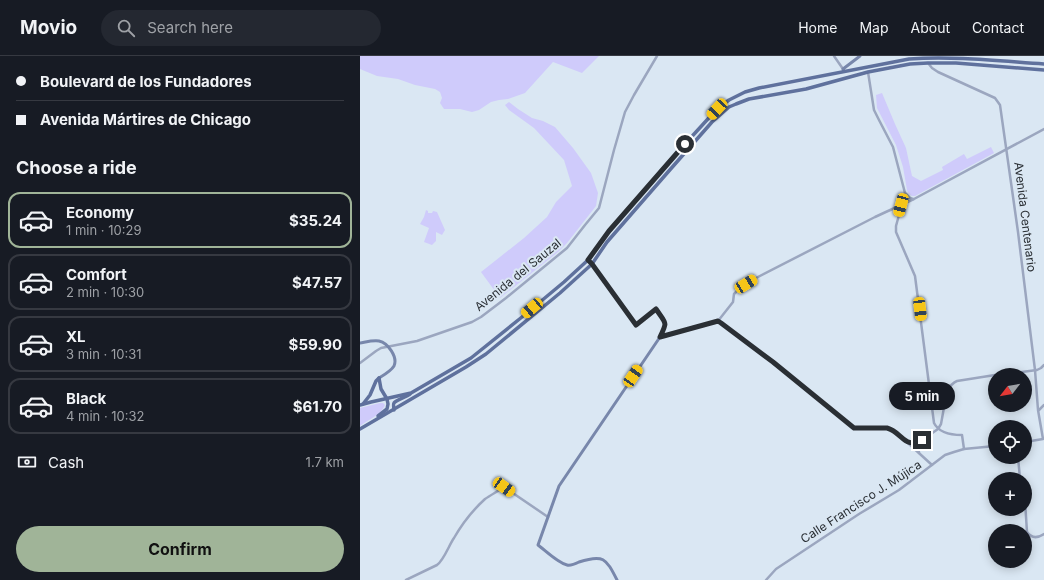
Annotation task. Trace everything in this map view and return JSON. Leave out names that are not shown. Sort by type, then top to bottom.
[{"type":"main road","points":[[843,70],[860,56]]},
{"type":"main road","points":[[394,410],[393,404],[395,401],[406,398],[411,393],[462,364],[564,282],[588,260],[609,231],[699,128],[724,103],[738,95],[759,88],[843,70],[909,59],[954,57],[1044,64]]},
{"type":"main road","points":[[360,429],[486,354],[560,293],[592,264],[607,242],[668,172],[712,122],[729,107],[744,101],[806,89],[868,72],[910,64],[956,63],[1044,70]]},
{"type":"main road","points":[[868,72],[871,66]]},
{"type":"main road","points":[[588,260],[636,325],[656,309],[666,325],[660,337],[559,486],[538,545],[566,565],[591,558],[603,560],[611,568],[617,580]]},
{"type":"main road","points":[[360,343],[377,341],[383,343],[387,346],[394,357],[395,362],[393,367],[376,381],[370,395],[361,405]]},
{"type":"main road","points":[[486,354],[486,350],[490,342]]},
{"type":"main road","points":[[372,422],[387,409],[388,404],[381,389],[380,378]]},
{"type":"main road","points":[[361,405],[411,393]]},
{"type":"street","name":"Avenida del Sauzal","points":[[360,363],[376,351],[387,346],[417,341],[472,322],[481,317],[568,248],[599,208],[625,112],[657,56]]},
{"type":"street","points":[[834,56],[843,70]]},
{"type":"street","points":[[979,65],[980,58]]},
{"type":"street","name":"Avenida Centenario","points":[[928,63],[938,72],[995,98],[1001,109],[1018,232],[1035,370],[1038,410],[1043,439],[1032,441]]},
{"type":"street","points":[[868,72],[874,110],[893,147],[905,193],[910,198],[914,199]]},
{"type":"street","points":[[660,337],[718,321],[733,302],[735,292],[738,289],[851,229],[914,199],[1044,129]]},
{"type":"street","points":[[905,193],[896,226],[896,232],[915,276],[934,423],[938,429],[952,434],[962,435],[964,449]]},
{"type":"street","points":[[718,321],[773,362],[854,428],[892,429],[932,465]]},
{"type":"street","points":[[1032,370],[1041,368],[1044,365]]},
{"type":"street","points":[[907,443],[918,443],[938,429],[941,424],[947,391],[950,386],[957,381],[988,377]]},
{"type":"street","points":[[1038,410],[1044,404]]},
{"type":"street","points":[[918,443],[919,453]]},
{"type":"street","name":"Calle Francisco J. Mújica","points":[[766,580],[776,569],[859,514],[899,490],[949,453],[964,449],[988,447]]},
{"type":"street","points":[[406,580],[440,563],[454,537],[474,510],[486,499],[504,487],[548,516]]},
{"type":"street","points":[[1026,516],[1028,534],[1036,538],[1044,534]]},
{"type":"shaded area","points":[[360,56],[599,56],[582,73],[553,62],[525,93],[508,99],[491,102],[479,110],[472,112],[460,109],[444,109],[440,103],[442,98],[440,92],[435,89],[415,85],[398,79],[377,76],[360,69]]},
{"type":"shaded area","points":[[882,93],[906,148],[912,176],[921,181],[943,170],[942,167],[964,154],[967,159],[991,147],[994,153],[915,196],[912,196],[907,190],[903,167],[896,145],[877,108],[876,95]]},
{"type":"shaded area","points":[[509,102],[532,118],[543,121],[555,127],[573,148],[591,173],[598,193],[596,206],[567,243],[558,252],[500,298],[481,272],[524,238],[547,217],[556,202],[572,186],[564,160],[534,128],[509,110],[505,105]]},
{"type":"shaded area","points":[[426,210],[428,213],[432,213],[433,211],[437,212],[445,230],[442,235],[436,232],[436,241],[432,245],[424,242],[429,228],[420,224]]},
{"type":"shaded area","points":[[380,403],[385,405],[381,412],[360,426],[360,408]]},
{"type":"route","points":[[685,144],[609,231],[588,260],[636,325],[656,309],[666,323],[660,337],[718,321],[773,362],[854,428],[887,428],[892,429],[907,443],[918,443],[922,440]]}]
